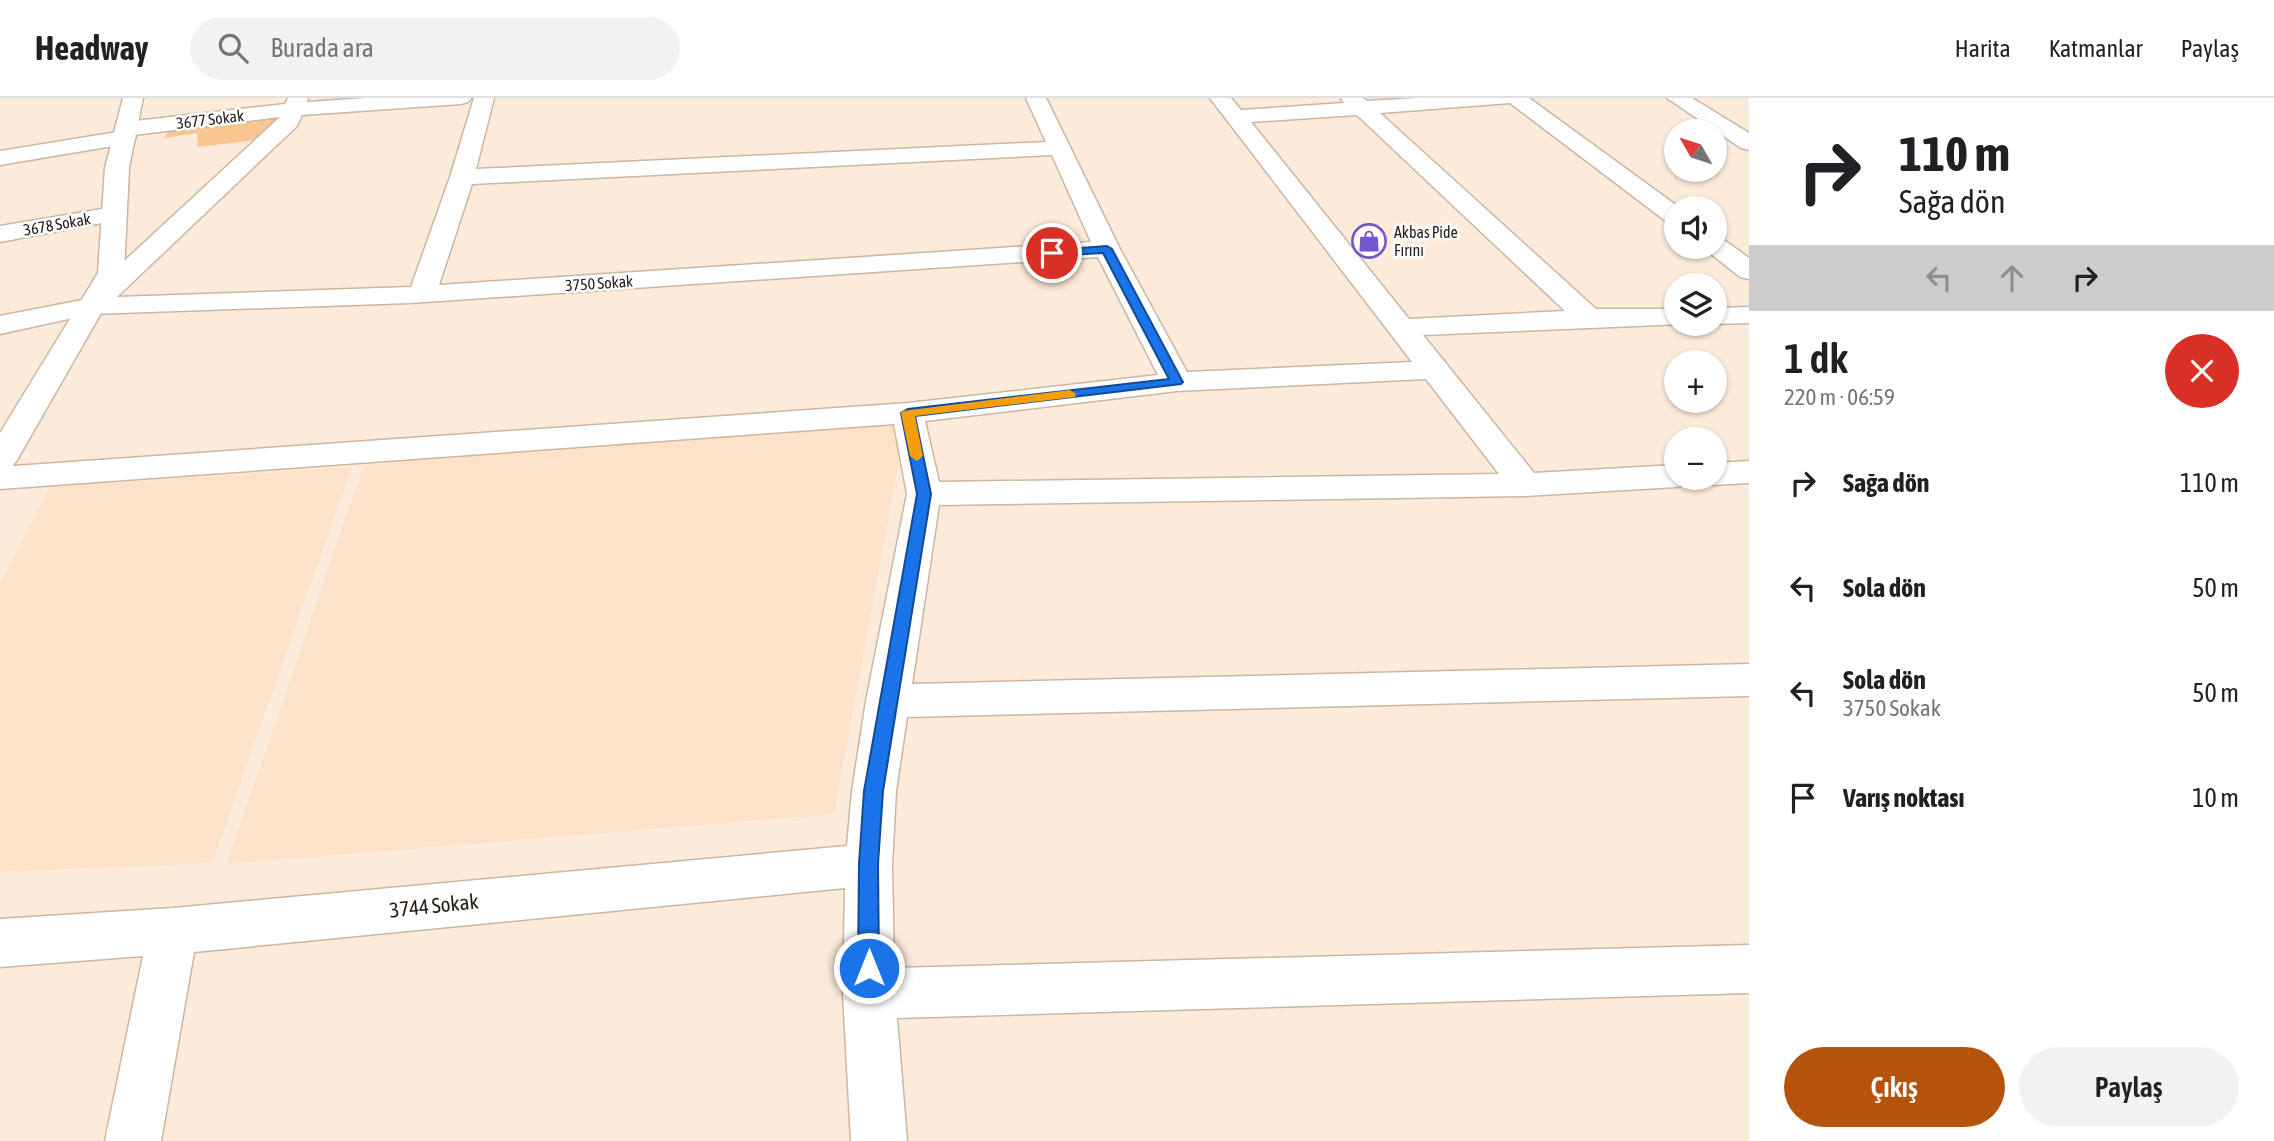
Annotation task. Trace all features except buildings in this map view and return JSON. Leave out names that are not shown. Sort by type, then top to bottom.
[{"type":"street","points":[[3,451],[111,273],[117,168],[133,98]]},
{"type":"street","name":"3677 Sokak","points":[[0,158],[296,104],[461,98]]},
{"type":"street","points":[[422,295],[462,177],[484,98]]},
{"type":"street","points":[[1036,98],[1107,249],[1177,382]]},
{"type":"street","points":[[1228,107],[1507,98]]},
{"type":"street","points":[[1516,98],[1664,208]]},
{"type":"street","points":[[1677,98],[1749,143]]},
{"type":"street","points":[[1356,102],[1589,318]]},
{"type":"street","points":[[91,306],[289,121],[296,104]]},
{"type":"street","points":[[1228,107],[1525,485]]},
{"type":"street","points":[[462,177],[1061,148]]},
{"type":"street","name":"3678 Sokak","points":[[0,234],[114,214]]},
{"type":"street","name":"3750 Sokak","points":[[0,325],[91,306],[422,295],[1107,249]]},
{"type":"street","points":[[1727,255],[1749,271]]},
{"type":"street","points":[[1727,316],[1749,315]]},
{"type":"street","points":[[1401,328],[1589,318],[1664,317]]},
{"type":"street","points":[[0,478],[908,413],[1177,382],[1434,370]]},
{"type":"street","points":[[879,1141],[869,994],[869,864],[874,791],[887,701],[904,622],[924,494],[908,413]]},
{"type":"street","points":[[1727,473],[1749,472]]},
{"type":"street","points":[[924,494],[1525,485],[1664,477]]},
{"type":"street","points":[[887,701],[1749,680]]},
{"type":"street","name":"3744 Sokak","points":[[0,943],[173,932],[869,864]]},
{"type":"street","points":[[133,1141],[173,932]]},
{"type":"street","points":[[869,994],[1749,969]]},
{"type":"shaded area","points":[[295,113],[264,139],[198,147],[197,133],[164,138],[172,127]]},
{"type":"shaded area","points":[[907,417],[834,814],[227,864],[364,465]]},
{"type":"shaded area","points":[[352,467],[212,863],[0,872],[0,584],[50,487]]},
{"type":"slow traffic","points":[[917,456],[908,413],[1070,394]]},
{"type":"place","name":"Akbas Pide Fırını","points":[[1369,241]]},
{"type":"route","points":[[869,968],[869,864],[874,791],[887,701],[904,622],[924,494],[908,413],[1177,382],[1107,249],[1052,253]]}]
